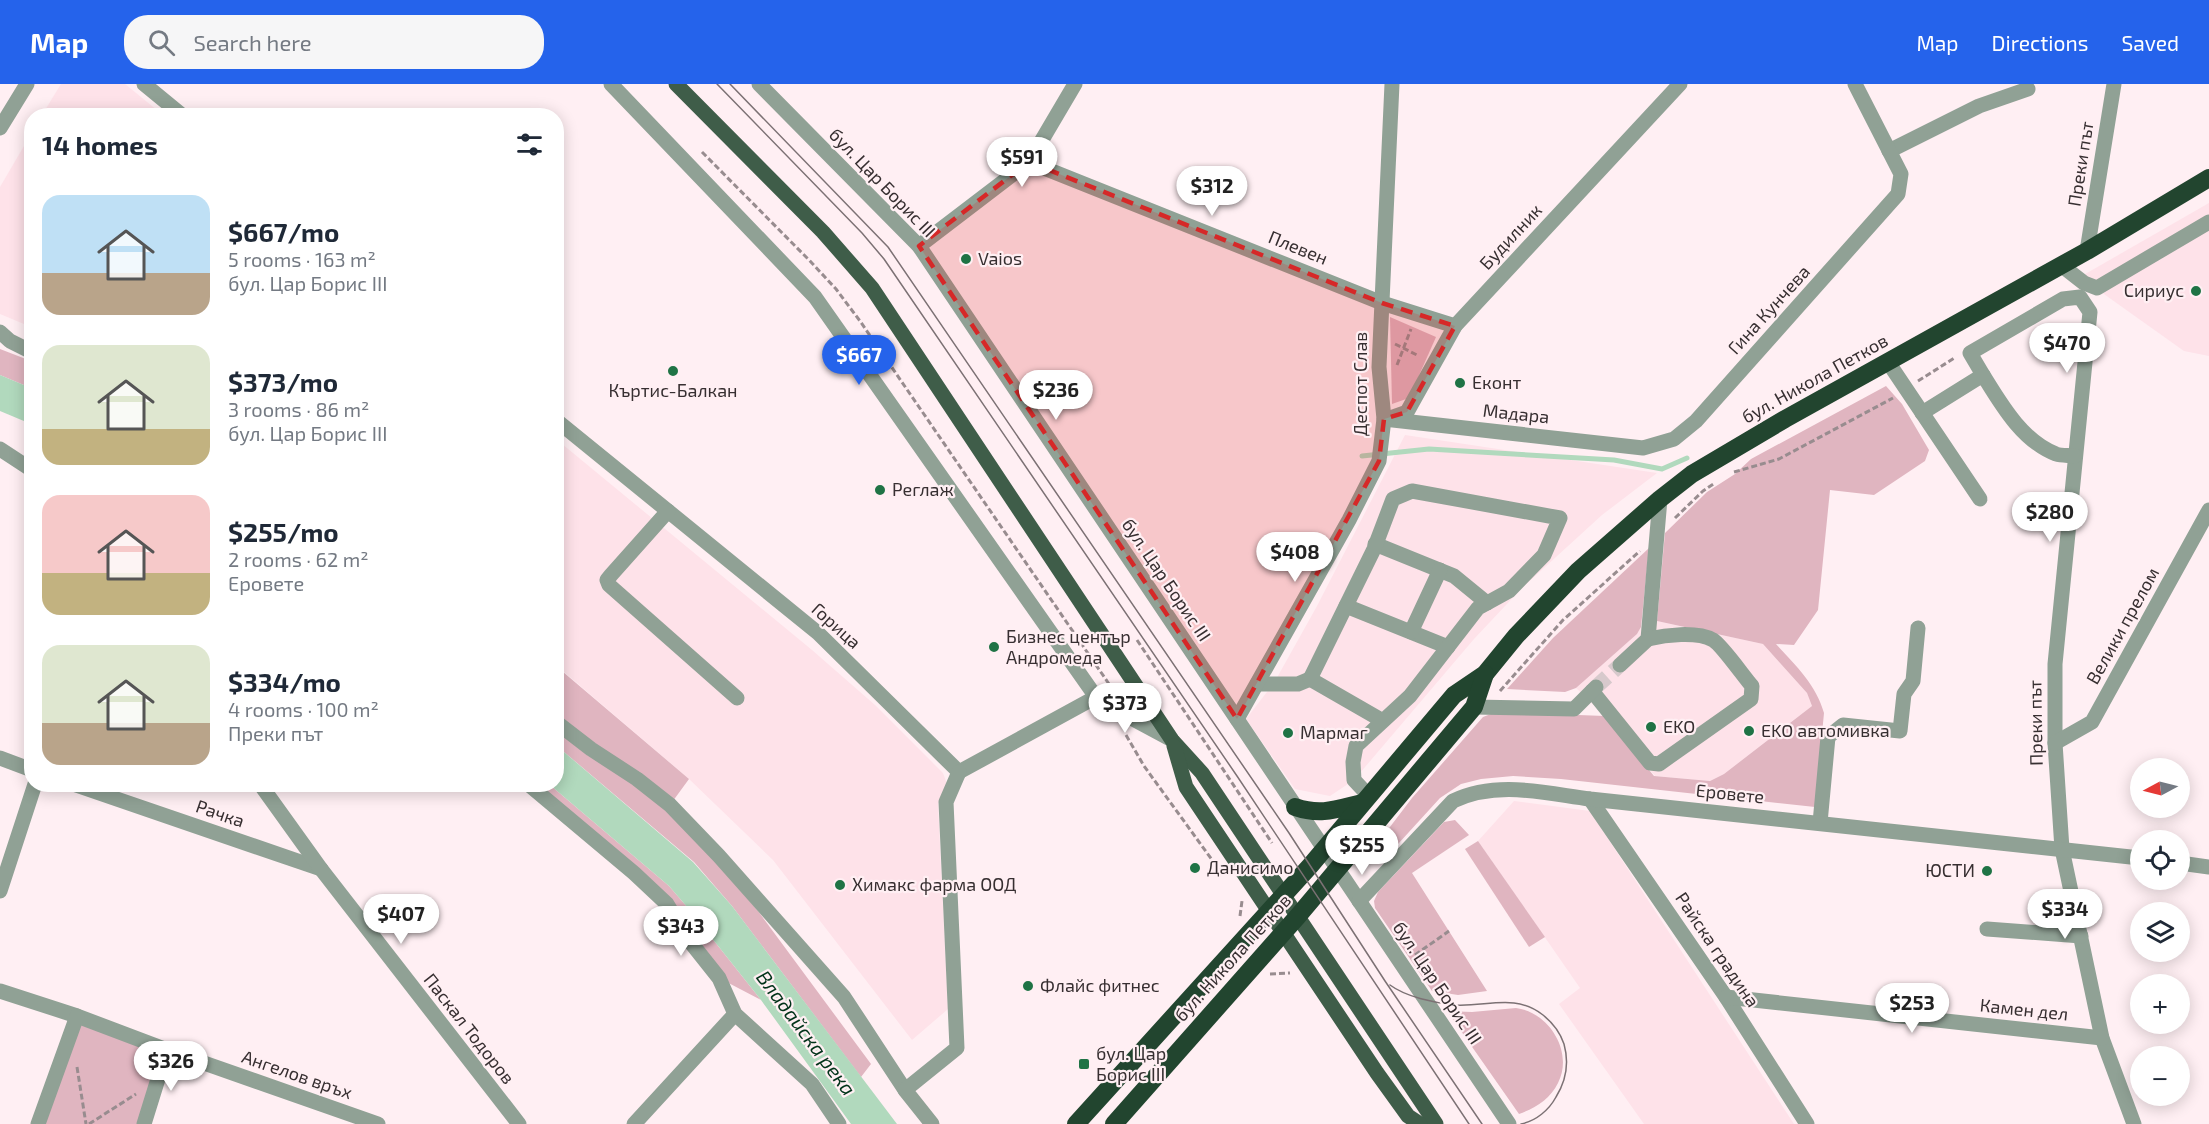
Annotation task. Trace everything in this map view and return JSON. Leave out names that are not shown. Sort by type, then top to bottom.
[{"type":"highway","name":"бул. Никола Петков","points":[[1076,1124],[1284,895],[1454,695],[1485,674],[1516,636],[1578,571],[1660,499],[1692,474],[1785,419],[2087,251],[2209,178]]},
{"type":"highway","name":"бул. Никола Петков","points":[[1114,1124],[1479,708],[1485,674]]},
{"type":"highway","points":[[1295,807],[1310,812],[1324,812],[1365,799]]},
{"type":"main road","points":[[676,84],[823,231],[872,288],[1172,740],[1202,773],[1436,1124]]},
{"type":"main road","points":[[1172,740],[1186,786],[1283,933],[1413,1121]]},
{"type":"street","points":[[0,128],[27,84]]},
{"type":"street","points":[[144,84],[173,108]]},
{"type":"street","points":[[601,84],[624,97]]},
{"type":"street","points":[[611,84],[815,297],[1096,697],[1172,740]]},
{"type":"street","name":"бул. Цар Борис III","points":[[759,84],[919,246],[1509,1124]]},
{"type":"street","points":[[919,246],[1029,162],[1075,84]]},
{"type":"street","name":"Деспот Слав","points":[[1237,719],[1349,520],[1379,461],[1384,419],[1379,367],[1392,84]]},
{"type":"street","name":"Будилник","points":[[1384,419],[1407,412],[1455,326],[1680,84]]},
{"type":"street","points":[[1855,84],[1889,151],[1979,106],[2028,89]]},
{"type":"street","name":"Преки път","points":[[2087,251],[2114,84]]},
{"type":"street","name":"Гина Кунчева","points":[[1643,448],[1674,440],[1696,421],[1898,194],[1901,174],[1889,151]]},
{"type":"street","name":"Плевен","points":[[1029,162],[1382,303],[1455,326]]},
{"type":"street","points":[[2061,265],[2084,283],[2095,288],[2209,222]]},
{"type":"street","name":"Преки път","points":[[1983,375],[1970,353],[2063,299],[2080,297],[2090,312],[2055,664],[2055,743],[2062,849],[2102,1038],[2134,1124]]},
{"type":"street","points":[[0,332],[10,341],[24,348]]},
{"type":"street","points":[[1888,362],[1980,499]]},
{"type":"street","points":[[1922,413],[1983,375],[1999,400],[2030,439],[2057,454],[2075,456]]},
{"type":"street","name":"Мадара","points":[[1384,419],[1643,448]]},
{"type":"street","name":"Горица","points":[[564,426],[818,633],[959,772]]},
{"type":"street","points":[[0,449],[24,466]]},
{"type":"street","points":[[1257,684],[1298,684],[1310,679],[1375,544],[1393,499],[1412,491],[1560,518],[1544,555],[1509,591],[1478,608],[1410,696],[1356,746],[1353,762],[1354,780],[1365,799]]},
{"type":"street","points":[[1648,639],[1660,499]]},
{"type":"street","name":"Велики прелом","points":[[2055,743],[2092,722],[2209,510]]},
{"type":"street","points":[[668,511],[607,580],[609,585],[737,698]]},
{"type":"street","points":[[1375,544],[1454,576],[1487,603]]},
{"type":"street","points":[[1411,632],[1440,570]]},
{"type":"street","points":[[1346,606],[1448,647]]},
{"type":"street","points":[[1820,823],[1828,737],[1843,725],[1900,730],[1904,694],[1913,681],[1918,628]]},
{"type":"street","points":[[1479,708],[1574,709],[1594,689],[1650,763],[1659,764],[1751,699],[1752,686],[1714,640],[1691,635],[1648,639],[1620,665]]},
{"type":"street","points":[[1310,679],[1383,721]]},
{"type":"street","points":[[905,1090],[957,1048],[946,802],[959,772],[1096,697]]},
{"type":"street","points":[[564,728],[591,749],[637,778],[670,805],[719,856],[844,997],[905,1090],[932,1124]]},
{"type":"street","points":[[0,758],[24,767]]},
{"type":"street","name":"Еровете","points":[[1359,901],[1453,801],[1470,793],[1489,789],[1518,789],[1590,799],[2130,857]]},
{"type":"street","points":[[0,891],[32,792]]},
{"type":"street","name":"Рачка","points":[[96,792],[321,869]]},
{"type":"street","name":"Паскал Тодоров","points":[[266,792],[321,869],[519,1124]]},
{"type":"street","points":[[538,792],[634,873],[667,904],[688,939],[719,978],[735,1014],[812,1084],[839,1124]]},
{"type":"street","name":"Райска градина","points":[[1590,799],[1726,996],[1807,1124]]},
{"type":"street","points":[[2190,864],[2209,867]]},
{"type":"street","points":[[1987,929],[2081,936]]},
{"type":"street","name":"Ангелов връх","points":[[0,991],[77,1016],[378,1124]]},
{"type":"street","name":"Камен дел","points":[[1726,996],[2102,1038]]},
{"type":"street","points":[[633,1124],[735,1014]]},
{"type":"street","points":[[38,1124],[77,1016]]},
{"type":"street","points":[[144,1124],[167,1050]]},
{"type":"path","points":[[1394,372],[1417,314]]},
{"type":"path","points":[[1380,336],[1434,364]]},
{"type":"path","points":[[1725,477],[1733,472],[1779,459],[1890,400],[1956,357]]},
{"type":"path","points":[[1479,708],[1563,621],[1703,491],[1718,482]]},
{"type":"path","points":[[1137,640],[1272,843]]},
{"type":"path","points":[[1124,729],[1144,766],[1228,882]]},
{"type":"path","points":[[1240,917],[1242,901]]},
{"type":"path","points":[[1401,965],[1449,931]]},
{"type":"path","points":[[1265,974],[1293,973]]},
{"type":"path","points":[[77,1067],[88,1124],[143,1090]]},
{"type":"highlighted area","points":[[1029,162],[1382,303],[1455,326],[1407,412],[1384,419],[1379,461],[1237,719],[1058,453],[919,246]]},
{"type":"shaded area","points":[[61,84],[125,84],[154,108],[46,108]]},
{"type":"shaded area","points":[[24,146],[24,324],[0,314],[0,187]]},
{"type":"shaded area","points":[[2209,203],[2209,356],[2184,351],[2080,277]]},
{"type":"shaded area","points":[[1390,317],[1436,337],[1409,398],[1392,404]]},
{"type":"shaded area","points":[[0,349],[24,358],[24,385],[0,375]]},
{"type":"shaded area","points":[[1886,386],[1902,404],[1929,450],[1925,461],[1874,495],[1830,490],[1818,610],[1794,645],[1776,644],[1810,684],[1824,713],[1815,807],[1561,779],[1513,776],[1481,779],[1461,784],[1440,798],[1388,855],[1385,857],[1378,855],[1375,847],[1412,798],[1483,717],[1496,712],[1605,716],[1654,776],[1710,781],[1724,774],[1812,706],[1807,693],[1763,644],[1657,621],[1665,533],[1707,492],[1735,474],[1751,459]]},
{"type":"shaded area","points":[[1405,435],[1657,473],[1602,515],[1522,588],[1474,639],[1354,780],[1330,796],[1295,789],[1246,719],[1274,683],[1317,606]]},
{"type":"shaded area","points":[[564,446],[812,650],[875,705],[943,773],[947,784],[938,804],[948,1009],[912,1040],[773,860],[689,779],[564,672]]},
{"type":"shaded area","points":[[1649,548],[1641,627],[1637,634],[1576,688],[1565,692],[1507,689],[1553,638]]},
{"type":"shaded area","points":[[1657,621],[1763,644],[1807,693],[1812,706],[1724,774],[1710,781],[1655,776],[1605,716],[1576,688],[1637,634],[1641,627]]},
{"type":"shaded area","points":[[564,673],[689,779],[670,805],[758,911],[871,1064],[861,1077],[732,906],[694,862],[564,752]]},
{"type":"shaded area","points":[[536,792],[558,792],[669,886],[761,1000],[719,978],[667,904]]},
{"type":"shaded area","points":[[1514,801],[1590,811],[1794,1124],[1644,1124],[1559,1004],[1580,988],[1478,841]]},
{"type":"shaded area","points":[[1455,820],[1469,835],[1412,873],[1487,991],[1458,995],[1432,991],[1375,908],[1374,901],[1378,892],[1444,822]]},
{"type":"shaded area","points":[[1478,841],[1545,937],[1529,947],[1465,849]]},
{"type":"shaded area","points":[[1516,1008],[1528,1011],[1548,1025],[1555,1035],[1563,1059],[1558,1083],[1551,1094],[1537,1106],[1519,1114],[1447,1011],[1472,1012]]},
{"type":"shaded area","points":[[77,1016],[167,1050],[144,1124],[38,1124]]},
{"type":"water","points":[[0,375],[24,385],[24,421],[0,411]]},
{"type":"water","name":"Владайска река","points":[[564,752],[693,862],[732,906],[897,1124],[851,1124],[761,1000],[669,886],[558,792],[564,792]]},
{"type":"waterway","points":[[1362,456],[1429,449],[1614,460],[1662,469],[1687,458]]},
{"type":"tunnel","points":[[1596,687],[1620,665]]},
{"type":"tram line","points":[[717,84],[862,233],[884,259],[1237,776],[1469,1124]]},
{"type":"tram line","points":[[730,84],[888,247],[1289,833],[1482,1124]]},
{"type":"tram line","points":[[1390,985],[1412,996],[1447,1004],[1500,1002],[1522,1004],[1550,1021],[1564,1044],[1566,1058],[1564,1078],[1550,1106],[1537,1118],[1521,1124]]},
{"type":"place","name":"Vaios","points":[[966,259]]},
{"type":"place","name":"Сириус","points":[[2196,291]]},
{"type":"place","name":"Къртис-Балкан","points":[[673,371]]},
{"type":"place","name":"Еконт","points":[[1460,383]]},
{"type":"place","name":"Реглаж","points":[[880,490]]},
{"type":"place","name":"Бизнес център Андромеда","points":[[994,647]]},
{"type":"place","name":"EKO","points":[[1651,727]]},
{"type":"place","name":"EKO автомивка","points":[[1749,731]]},
{"type":"place","name":"Мармаг","points":[[1288,733]]},
{"type":"place","name":"Данисимо","points":[[1195,868]]},
{"type":"place","name":"ЮСТИ","points":[[1987,871]]},
{"type":"place","name":"Химакс фарма ООД","points":[[840,885]]},
{"type":"place","name":"Флайс фитнес","points":[[1028,986]]},
{"type":"place","name":"бул. Цар Борис ІІІ","points":[[1084,1064]]}]
